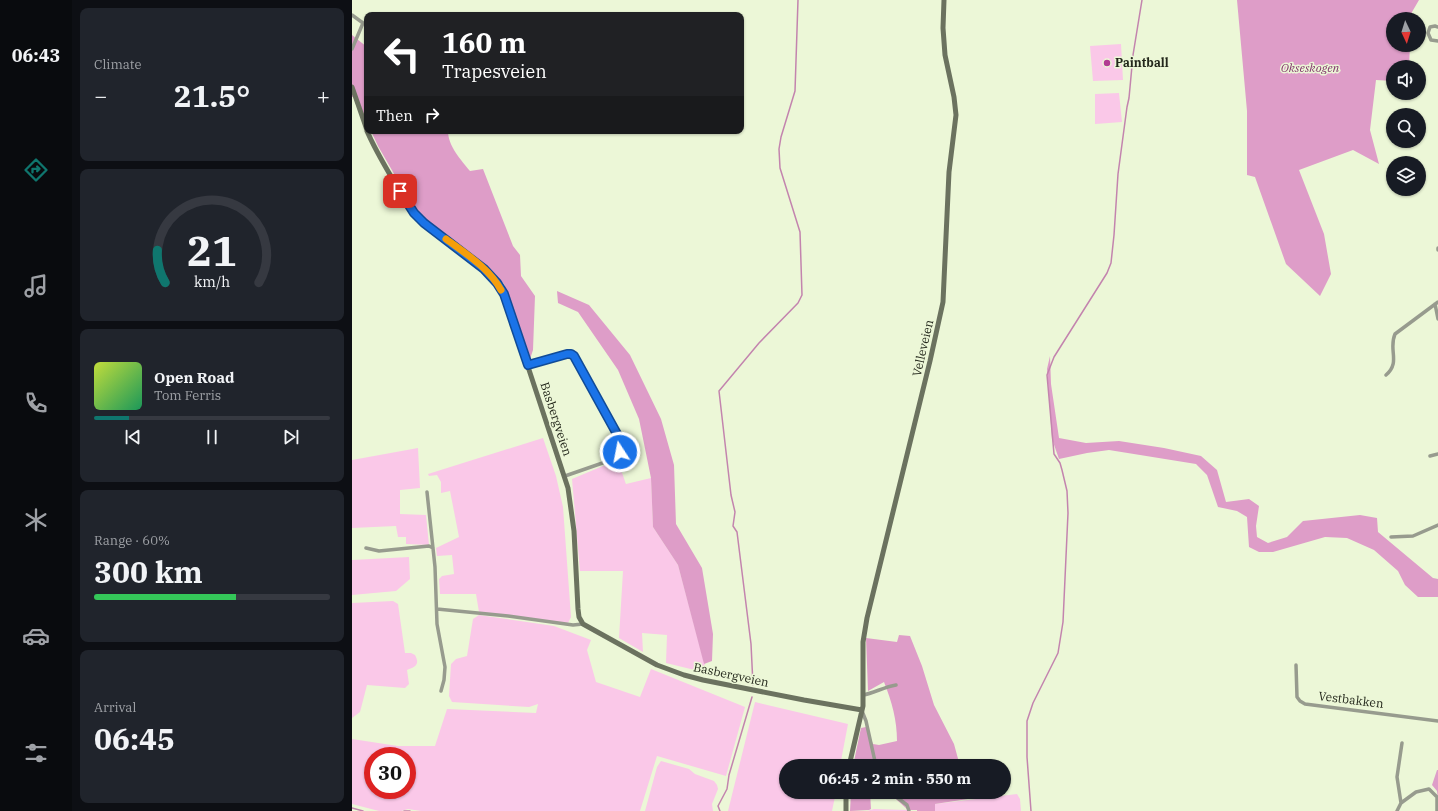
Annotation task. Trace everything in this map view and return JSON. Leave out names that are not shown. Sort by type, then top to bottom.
[{"type":"main road","name":"Velleveien","points":[[851,759],[862,710],[863,642],[867,618],[929,368],[943,302],[949,172],[956,115],[954,97],[945,55],[943,28],[944,0]]},
{"type":"main road","name":"Basbergveien","points":[[352,87],[364,122]]},
{"type":"main road","name":"Basbergveien","points":[[368,134],[382,162],[414,213],[424,223],[484,269],[497,283],[504,294],[565,476],[572,511],[578,613],[583,624],[657,665],[684,675],[804,700],[862,710]]},
{"type":"main road","points":[[846,799],[846,811]]},
{"type":"street","points":[[352,15],[363,23],[352,49]]},
{"type":"street","points":[[1438,27],[1430,27],[1428,33],[1431,40],[1438,41]]},
{"type":"street","points":[[1437,303],[1438,319]]},
{"type":"street","points":[[1386,375],[1394,365],[1392,342],[1395,334],[1437,303]]},
{"type":"street","points":[[528,365],[567,354],[574,356],[621,442],[620,452],[614,459],[572,475],[565,476]]},
{"type":"street","points":[[1430,456],[1438,454]]},
{"type":"street","points":[[426,492],[433,548],[437,624],[445,667],[441,691]]},
{"type":"street","points":[[1391,537],[1413,536],[1438,526]]},
{"type":"street","points":[[366,548],[379,551],[429,546],[433,548]]},
{"type":"street","points":[[437,609],[508,616],[573,626],[583,624]]},
{"type":"street","name":"Vestbakken","points":[[1296,665],[1296,687],[1298,697],[1300,701],[1305,704],[1438,721]]},
{"type":"street","points":[[863,695],[884,687],[896,685]]},
{"type":"street","name":"Velleveien","points":[[862,710],[874,759]]},
{"type":"street","points":[[1401,802],[1397,777],[1402,743]]},
{"type":"street","points":[[1397,811],[1401,802],[1416,792],[1429,788],[1437,797],[1437,811]]},
{"type":"street","points":[[898,799],[909,809]]},
{"type":"shaded area","name":"Paintball","points":[[1121,44],[1123,80],[1093,81],[1090,46]]},
{"type":"shaded area","name":"Paintball","points":[[1119,93],[1122,122],[1095,124],[1095,94]]},
{"type":"shaded area","points":[[543,438],[556,476],[563,507],[571,617],[568,623],[479,612],[476,594],[440,594],[439,579],[442,576],[454,574],[452,555],[437,556],[436,548],[459,537],[450,491],[441,493],[441,482],[437,475],[429,476],[428,474]]},
{"type":"shaded area","points":[[418,448],[420,488],[400,490],[400,514],[426,515],[429,545],[406,544],[406,537],[398,537],[396,526],[352,528],[352,460]]},
{"type":"shaded area","points":[[610,463],[619,468],[623,474],[626,484],[651,478],[653,527],[678,565],[707,673],[666,663],[667,635],[642,633],[643,652],[619,638],[623,571],[580,571],[572,479]]},
{"type":"shaded area","points":[[409,557],[410,579],[396,591],[352,595],[352,560]]},
{"type":"shaded area","points":[[393,601],[398,604],[405,653],[415,655],[417,663],[413,668],[407,670],[409,684],[405,688],[367,685],[360,712],[352,718],[352,603]]},
{"type":"shaded area","points":[[479,615],[554,626],[591,640],[587,650],[596,682],[640,697],[651,669],[745,707],[726,776],[657,756],[640,811],[421,811],[408,809],[401,811],[379,811],[352,804],[352,739],[398,746],[435,746],[447,709],[536,713],[538,704],[529,707],[452,702],[449,696],[451,664],[456,659],[467,656],[473,619]]},
{"type":"shaded area","points":[[755,702],[848,724],[841,759],[779,759],[779,799],[835,799],[832,811],[728,811]]},
{"type":"shaded area","points":[[661,761],[689,769],[695,774],[714,781],[718,789],[712,804],[713,811],[645,811],[657,767]]},
{"type":"shaded area","points":[[1017,794],[1020,799],[1021,811],[935,811],[935,804],[976,799],[1011,799],[1011,795]]},
{"type":"shaded area","points":[[874,809],[907,810],[907,811],[867,811]]},
{"type":"green space","name":"Okseskogen","points":[[1237,0],[1419,0],[1412,12],[1386,12],[1386,52],[1410,52],[1409,60],[1386,60],[1386,81],[1376,80],[1370,130],[1379,164],[1353,150],[1299,170],[1324,234],[1331,274],[1320,296],[1286,264],[1255,177],[1247,175],[1247,111]]},
{"type":"green space","points":[[352,35],[364,45],[364,114],[357,97],[352,97]]},
{"type":"green space","points":[[372,134],[448,134],[450,142],[470,171],[483,169],[513,246],[520,255],[521,276],[535,296],[533,350],[530,359],[504,284],[485,265],[431,225],[412,205]]},
{"type":"green space","points":[[557,291],[589,305],[630,355],[661,419],[674,465],[676,524],[702,568],[713,634],[712,661],[704,664],[678,565],[653,527],[651,478],[639,419],[618,370],[578,312],[558,303]]},
{"type":"green space","points":[[1050,356],[1051,384],[1059,438],[1086,443],[1119,441],[1164,448],[1201,456],[1217,470],[1226,502],[1249,499],[1259,506],[1256,526],[1257,537],[1268,543],[1287,537],[1303,521],[1360,515],[1377,518],[1378,532],[1433,578],[1438,579],[1438,597],[1418,597],[1405,585],[1398,571],[1374,550],[1347,538],[1325,537],[1273,552],[1259,552],[1249,547],[1247,517],[1237,511],[1218,507],[1207,475],[1196,464],[1109,450],[1059,459],[1052,439],[1047,369]]},
{"type":"green space","points":[[899,635],[910,636],[922,666],[934,705],[954,744],[958,759],[854,759],[861,728],[866,727],[873,744],[879,745],[897,741],[894,711],[884,682],[868,691],[866,638],[897,642]]},
{"type":"green space","points":[[1437,770],[1438,799],[1437,791],[1432,785]]},
{"type":"green space","points":[[851,799],[870,799],[871,809],[850,811]]},
{"type":"green space","points":[[896,799],[968,799],[935,804],[935,811],[917,811],[907,809]]},
{"type":"waterway","points":[[753,685],[751,644],[737,532],[733,526],[735,512],[731,495],[719,391],[759,343],[798,303],[802,295],[800,232],[780,168],[779,149],[781,137],[795,91],[798,0]]},
{"type":"waterway","points":[[1031,811],[1027,757],[1027,721],[1033,703],[1058,653],[1063,622],[1068,513],[1067,491],[1060,463],[1054,454],[1047,375],[1054,357],[1107,273],[1111,263],[1118,174],[1129,98],[1133,55],[1142,0]]},
{"type":"waterway","points":[[720,811],[718,806],[727,789],[729,775],[752,697]]},
{"type":"waterway","points":[[352,808],[363,811]]},
{"type":"waterway","points":[[404,811],[410,811]]},
{"type":"slow traffic","points":[[446,239],[484,269],[497,283],[501,290]]},
{"type":"place","name":"Paintball","points":[[1107,63]]},
{"type":"route","points":[[400,191],[414,213],[424,223],[484,269],[497,283],[504,294],[528,365],[567,354],[574,356],[621,442],[620,452]]}]
